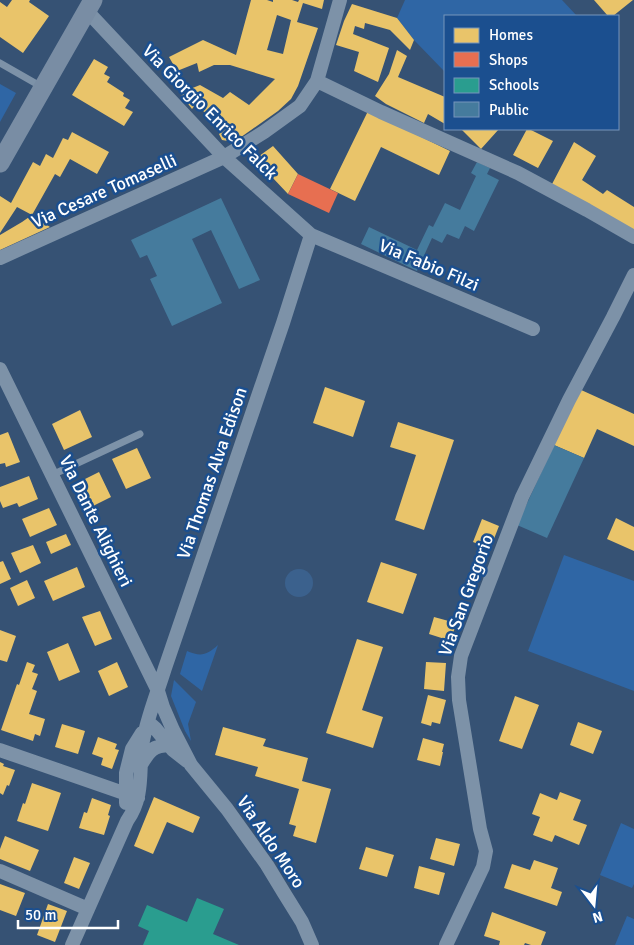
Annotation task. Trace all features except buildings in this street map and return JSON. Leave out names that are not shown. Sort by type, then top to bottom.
[{"type":"main road","points":[[0,163],[90,5]]},
{"type":"street","name":"Via Cesare Tomaselli","points":[[0,258],[224,157],[264,132],[300,106],[317,81],[340,0]]},
{"type":"street","name":"Via Giorgio Enrico Falck","points":[[90,5],[224,157],[311,235]]},
{"type":"street","points":[[317,81],[381,112],[518,173],[634,237]]},
{"type":"street","name":"Via Fabio Filzi","points":[[311,235],[532,329]]},
{"type":"street","name":"Via Thomas Alva Edison","points":[[131,796],[141,775],[142,747],[165,668],[311,235]]},
{"type":"street","name":"Via San Gregorio","points":[[446,945],[483,867],[486,851],[480,829],[459,700],[458,677],[461,656],[522,496],[634,275]]},
{"type":"street","name":"Via Dante Alighieri","points":[[0,369],[158,690]]},
{"type":"street","name":"Via Aldo Moro","points":[[158,690],[173,730],[192,765],[268,865],[302,922],[312,945]]},
{"type":"street","name":"Via Thomas Alva Edison","points":[[72,945],[127,821],[132,814],[131,796],[126,773],[132,749],[148,722]]},
{"type":"street","name":"Via Aldo Moro","points":[[148,722],[173,750],[192,765]]},
{"type":"street","points":[[142,763],[148,752],[157,746],[169,745]]},
{"type":"street","points":[[0,750],[131,796]]},
{"type":"street","points":[[0,871],[88,909]]},
{"type":"lane","points":[[0,63],[43,88]]},
{"type":"lane","points":[[52,474],[140,434]]},
{"type":"shaded area","points":[[405,0],[562,0],[576,15],[444,15],[444,71],[414,40],[397,18]]},
{"type":"shaded area","points":[[0,84],[16,93],[0,122]]},
{"type":"shaded area","points":[[564,555],[634,581],[634,691],[528,651]]},
{"type":"shaded area","points":[[299,569],[309,573],[313,583],[309,593],[299,597],[289,593],[285,583],[289,573]]},
{"type":"shaded area","points":[[218,645],[202,691],[180,674],[187,651],[204,654]]},
{"type":"shaded area","points":[[174,680],[196,702],[188,724],[191,741],[171,696]]},
{"type":"shaded area","points":[[621,823],[634,829],[634,884],[632,888],[600,875]]},
{"type":"shaded area","points":[[627,916],[634,919],[634,945],[615,945]]}]
